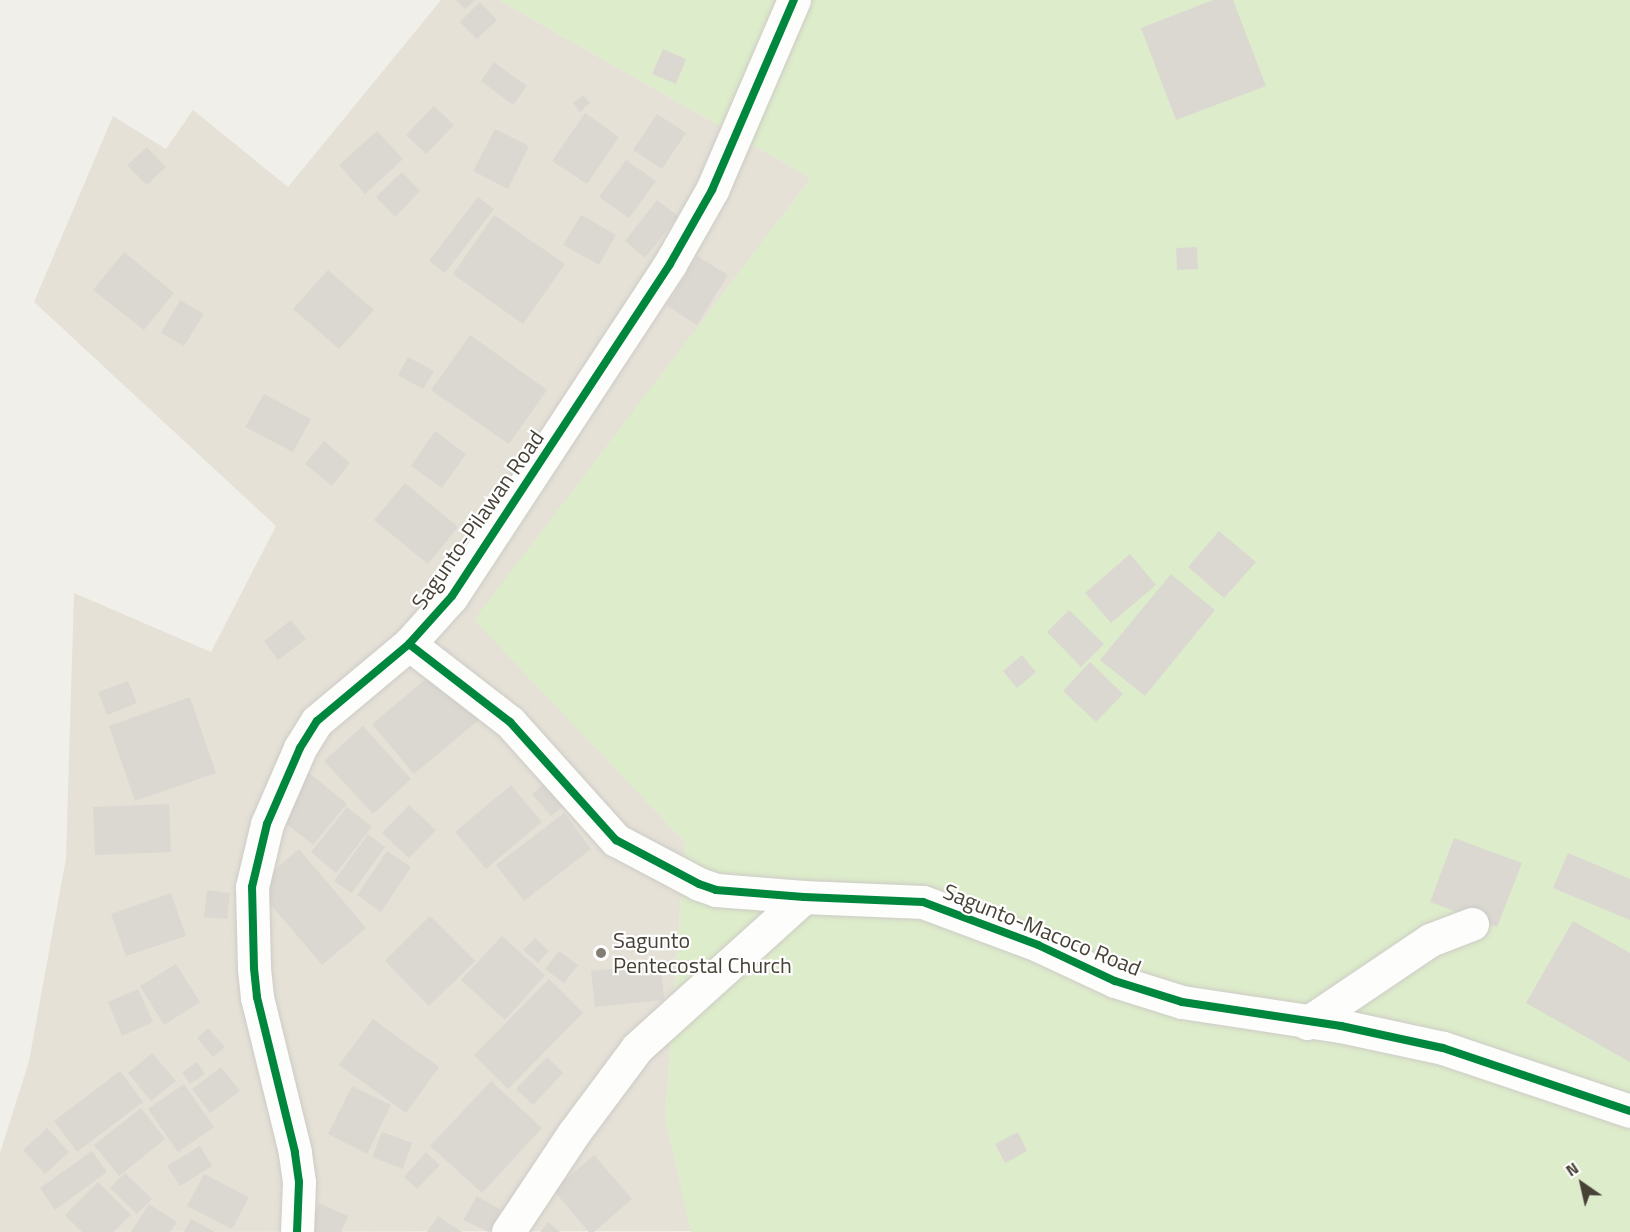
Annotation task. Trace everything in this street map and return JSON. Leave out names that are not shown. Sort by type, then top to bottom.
[{"type":"street","name":"Sagunto-Pilawan Road","points":[[297,1232],[299,1182],[295,1152],[257,997],[254,871],[267,824],[300,748],[317,721],[409,644],[452,596],[496,533],[670,264],[712,190],[794,0]]},
{"type":"street","name":"Sagunto-Macoco Road","points":[[409,644],[510,722],[616,840],[630,850],[716,890],[804,897],[923,902],[1038,945],[1114,981],[1182,1002],[1443,1048],[1630,1111]]},
{"type":"street","points":[[508,1232],[573,1134],[637,1048],[804,897]]},
{"type":"street","points":[[1307,1023],[1430,940],[1472,924]]},
{"type":"shaded area","points":[[441,0],[499,0],[811,178],[475,620],[685,842],[665,1119],[692,1231],[0,1232],[0,1153],[29,1061],[66,858],[74,593],[211,652],[276,526],[34,302],[113,116],[166,149],[193,110],[288,187]]},
{"type":"green space","points":[[499,0],[1630,0],[1630,1232],[691,1232],[665,1119],[685,842],[474,620],[811,178]]},
{"type":"building","points":[[456,0],[475,0],[465,9]]},
{"type":"building","points":[[1213,0],[1233,0],[1266,86],[1176,120],[1141,28]]},
{"type":"building","points":[[480,2],[497,20],[477,39],[460,22]]},
{"type":"building","points":[[663,49],[686,59],[676,84],[652,74]]},
{"type":"building","points":[[494,62],[527,86],[513,105],[481,81]]},
{"type":"building","points":[[583,95],[590,103],[580,112],[573,103]]},
{"type":"building","points":[[434,106],[454,125],[426,154],[406,135]]},
{"type":"building","points":[[585,113],[619,137],[587,184],[552,161]]},
{"type":"building","points":[[657,114],[686,133],[662,169],[633,150]]},
{"type":"building","points":[[495,129],[529,146],[508,189],[473,171]]},
{"type":"building","points":[[377,131],[403,159],[365,194],[339,165]]},
{"type":"building","points":[[147,147],[166,167],[147,185],[127,165]]},
{"type":"building","points":[[626,160],[656,181],[629,218],[599,197]]},
{"type":"building","points":[[402,172],[420,191],[395,217],[376,197]]},
{"type":"building","points":[[478,197],[494,209],[445,273],[429,261]]},
{"type":"building","points":[[657,200],[678,216],[645,258],[625,241]]},
{"type":"building","points":[[494,215],[565,264],[523,324],[453,274]]},
{"type":"building","points":[[581,215],[616,235],[599,265],[563,245]]},
{"type":"building","points":[[1197,247],[1198,269],[1177,270],[1176,248]]},
{"type":"building","points":[[124,252],[174,293],[144,330],[93,290]]},
{"type":"building","points":[[697,256],[728,275],[697,325],[667,306]]},
{"type":"building","points":[[328,270],[374,310],[339,349],[293,309]]},
{"type":"building","points":[[180,300],[204,314],[184,346],[161,333]]},
{"type":"building","points":[[470,335],[547,390],[509,444],[431,390]]},
{"type":"building","points":[[408,357],[434,371],[423,389],[398,375]]},
{"type":"building","points":[[264,394],[311,419],[293,452],[245,427]]},
{"type":"building","points":[[435,431],[466,454],[442,488],[411,466]]},
{"type":"building","points":[[324,441],[350,463],[332,486],[305,464]]},
{"type":"building","points":[[405,483],[458,527],[428,564],[374,520]]},
{"type":"building","points":[[1219,531],[1256,562],[1224,598],[1188,567]]},
{"type":"building","points":[[1130,554],[1156,585],[1111,623],[1085,593]]},
{"type":"building","points":[[1171,574],[1215,610],[1145,696],[1100,660]]},
{"type":"building","points":[[1069,610],[1104,644],[1081,667],[1047,632]]},
{"type":"building","points":[[291,620],[306,639],[278,660],[264,641]]},
{"type":"building","points":[[1022,655],[1036,672],[1017,688],[1003,671]]},
{"type":"building","points":[[1090,662],[1123,694],[1096,722],[1063,691]]},
{"type":"building","points":[[438,669],[480,719],[414,774],[372,724]]},
{"type":"building","points":[[128,681],[137,703],[107,715],[98,692]]},
{"type":"building","points":[[190,697],[216,773],[135,801],[109,726]]},
{"type":"building","points":[[363,726],[411,779],[373,814],[324,761]]},
{"type":"building","points":[[308,772],[347,804],[313,845],[274,814]]},
{"type":"building","points":[[546,782],[565,805],[551,816],[532,794]]},
{"type":"building","points":[[511,785],[542,822],[486,869],[455,832]]},
{"type":"building","points":[[169,804],[171,852],[95,855],[93,807]]},
{"type":"building","points":[[409,805],[436,830],[409,858],[382,833]]},
{"type":"building","points":[[347,807],[372,827],[336,873],[311,852]]},
{"type":"building","points":[[564,813],[591,849],[524,901],[496,865]]},
{"type":"building","points":[[368,834],[385,847],[352,893],[334,881]]},
{"type":"building","points":[[1454,838],[1522,863],[1497,927],[1430,902]]},
{"type":"building","points":[[299,849],[366,928],[322,965],[255,886]]},
{"type":"building","points":[[387,851],[411,867],[381,912],[357,895]]},
{"type":"building","points":[[1568,853],[1630,879],[1630,920],[1553,888]]},
{"type":"building","points":[[207,890],[230,893],[227,919],[204,917]]},
{"type":"building","points":[[171,893],[186,936],[126,956],[111,914]]},
{"type":"building","points":[[430,916],[475,961],[429,1006],[385,961]]},
{"type":"building","points":[[1573,921],[1630,953],[1630,1062],[1526,1003]]},
{"type":"building","points":[[502,936],[545,975],[505,1020],[461,980]]},
{"type":"building","points":[[535,938],[549,951],[538,963],[523,950]]},
{"type":"building","points":[[559,951],[578,965],[564,983],[545,969]]},
{"type":"building","points":[[176,964],[200,1002],[164,1025],[140,986]]},
{"type":"building","points":[[661,964],[664,1000],[595,1007],[591,971]]},
{"type":"building","points":[[549,979],[583,1013],[508,1089],[474,1055]]},
{"type":"building","points":[[138,989],[153,1022],[122,1036],[108,1002]]},
{"type":"building","points":[[373,1019],[439,1067],[406,1113],[339,1065]]},
{"type":"building","points":[[208,1028],[225,1047],[213,1057],[197,1038]]},
{"type":"building","points":[[152,1053],[176,1081],[151,1101],[128,1073]]},
{"type":"building","points":[[547,1057],[563,1073],[533,1105],[516,1089]]},
{"type":"building","points":[[197,1062],[205,1074],[190,1084],[182,1072]]},
{"type":"building","points":[[221,1067],[240,1091],[210,1113],[192,1089]]},
{"type":"building","points":[[120,1071],[143,1102],[77,1152],[54,1121]]},
{"type":"building","points":[[491,1081],[542,1128],[482,1193],[430,1146]]},
{"type":"building","points":[[184,1084],[214,1127],[178,1152],[148,1109]]},
{"type":"building","points":[[352,1086],[391,1105],[367,1154],[328,1134]]},
{"type":"building","points":[[141,1108],[165,1139],[119,1176],[94,1145]]},
{"type":"building","points":[[47,1128],[69,1152],[45,1174],[23,1150]]},
{"type":"building","points":[[382,1132],[412,1143],[403,1169],[372,1157]]},
{"type":"building","points":[[1018,1132],[1027,1151],[1005,1163],[995,1144]]},
{"type":"building","points":[[200,1146],[212,1166],[180,1186],[167,1166]]},
{"type":"building","points":[[92,1151],[107,1172],[55,1210],[40,1188]]},
{"type":"building","points":[[426,1152],[440,1165],[417,1189],[404,1177]]},
{"type":"building","points":[[594,1155],[632,1199],[594,1232],[589,1232],[553,1190]]},
{"type":"building","points":[[125,1173],[152,1199],[137,1214],[110,1188]]},
{"type":"building","points":[[204,1174],[249,1197],[232,1229],[187,1206]]},
{"type":"building","points":[[98,1182],[131,1215],[113,1232],[82,1232],[65,1215]]},
{"type":"building","points":[[477,1196],[501,1210],[489,1232],[463,1220]]},
{"type":"building","points":[[319,1203],[348,1216],[341,1232],[306,1232]]},
{"type":"building","points":[[149,1204],[177,1222],[170,1232],[131,1232]]},
{"type":"building","points":[[438,1216],[462,1232],[427,1232]]},
{"type":"building","points":[[191,1219],[215,1232],[184,1232]]},
{"type":"building","points":[[548,1222],[560,1232],[540,1232]]},
{"type":"cycle path","points":[[297,1232],[299,1182],[295,1152],[257,997],[254,968],[252,887],[267,824],[300,748],[317,721],[409,644],[452,596],[670,264],[712,190],[794,0]]},
{"type":"cycle path","points":[[409,644],[510,722],[616,840],[699,884],[716,890],[804,897],[923,902],[1038,945],[1115,981],[1182,1002],[1341,1026],[1443,1048],[1630,1111]]},
{"type":"place","name":"Sagunto Pentecostal Church","points":[[601,953]]}]
